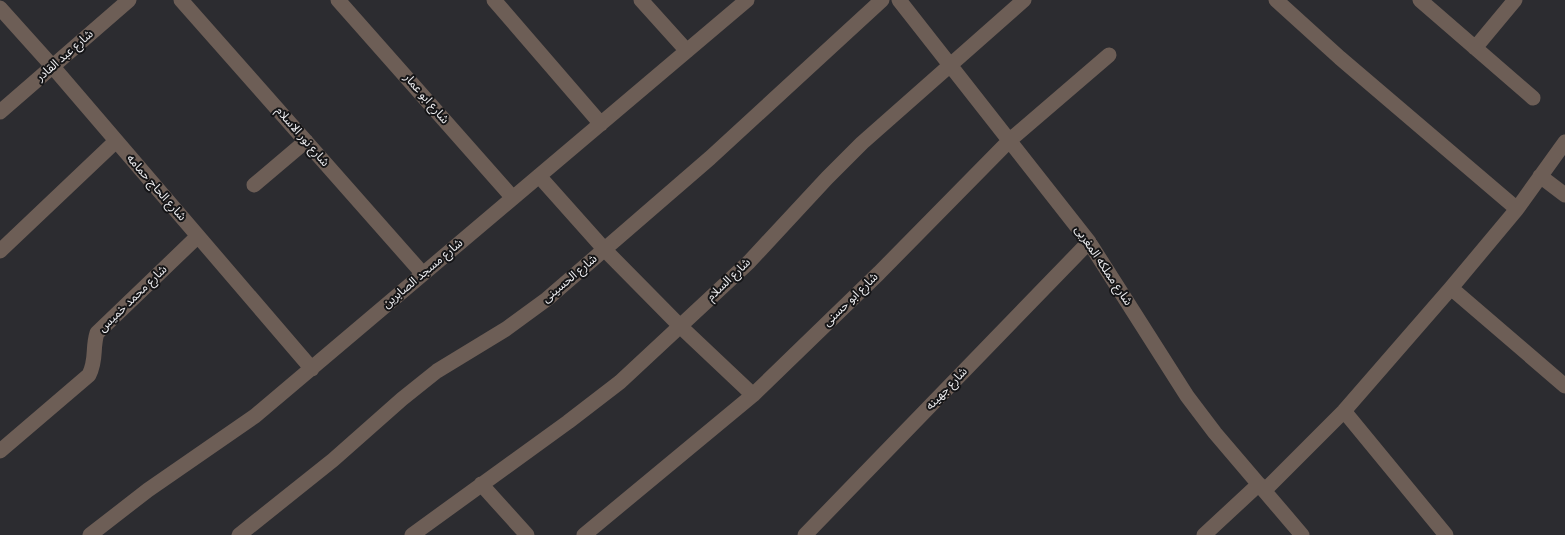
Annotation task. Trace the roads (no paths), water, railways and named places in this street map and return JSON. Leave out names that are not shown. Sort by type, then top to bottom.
[{"type":"street","name":"شارع عبد القادر","points":[[0,112],[129,0]]},
{"type":"street","name":"شارع نور الاسلام","points":[[182,0],[423,274]]},
{"type":"street","name":"شارع ابو عمار","points":[[338,0],[513,198]]},
{"type":"street","points":[[494,0],[601,124]]},
{"type":"street","points":[[641,0],[687,51]]},
{"type":"street","name":"شارع مسجد الصابرين","points":[[90,535],[148,490],[255,416],[747,0]]},
{"type":"street","name":"شارع الحسينى","points":[[239,535],[334,460],[402,399],[437,371],[506,329],[547,299],[710,158],[882,0]]},
{"type":"street","name":"شارع مملكه المغربى","points":[[899,0],[1089,242],[1187,396],[1214,432],[1302,535]]},
{"type":"street","name":"شارع السلام","points":[[412,535],[620,382],[749,262],[862,143],[1024,0]]},
{"type":"street","points":[[1276,0],[1333,52],[1517,208]]},
{"type":"street","points":[[1420,0],[1533,98]]},
{"type":"street","points":[[1475,48],[1515,0]]},
{"type":"street","name":"شارع الحاج حمامه","points":[[0,8],[53,67],[312,369]]},
{"type":"street","name":"شارع ابو حسنى","points":[[584,535],[753,395],[879,273],[1010,140],[1109,55]]},
{"type":"street","points":[[0,251],[116,141]]},
{"type":"street","points":[[254,185],[306,141]]},
{"type":"street","points":[[1204,535],[1262,487],[1344,411],[1451,288],[1517,208],[1565,142]]},
{"type":"street","points":[[539,176],[605,250],[681,327],[753,395]]},
{"type":"street","points":[[1540,176],[1565,195]]},
{"type":"street","name":"شارع محمد خميس","points":[[0,451],[89,375],[94,365],[94,343],[97,333],[198,236]]},
{"type":"street","name":"شارع جهينه","points":[[805,535],[1089,242]]},
{"type":"street","points":[[1451,288],[1565,386]]},
{"type":"street","points":[[1344,411],[1446,535]]},
{"type":"street","points":[[481,484],[527,535]]}]
